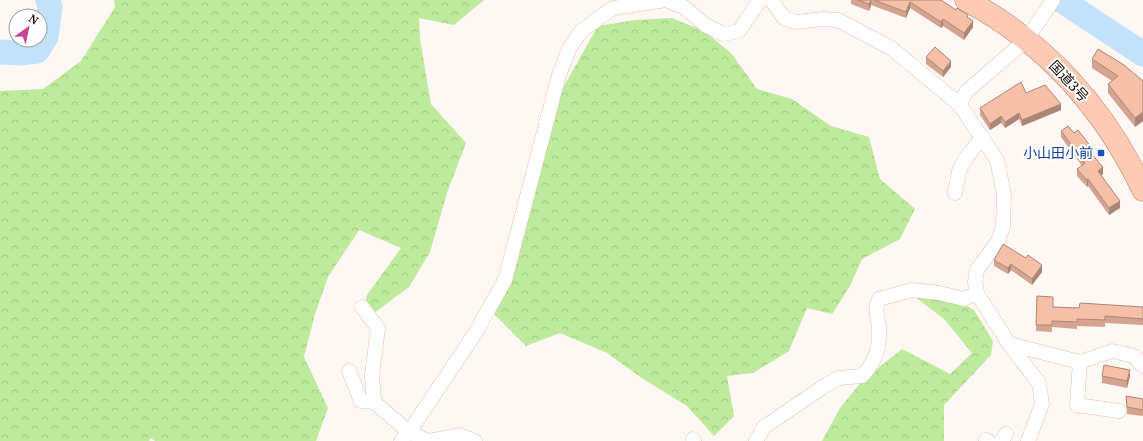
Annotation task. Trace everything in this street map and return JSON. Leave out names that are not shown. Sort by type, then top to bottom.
[{"type":"highway","name":"国道3号","points":[[966,0],[1026,40],[1049,58],[1072,81],[1100,116],[1118,142],[1143,190]]},
{"type":"street","points":[[405,437],[476,332],[505,280],[559,75],[569,48],[581,31],[613,8],[666,0],[684,7],[705,25],[723,34],[739,31],[760,0]]},
{"type":"street","points":[[771,0],[784,18],[796,22],[824,19],[838,20],[891,48],[959,104],[983,137],[997,160],[1004,194],[1003,227],[998,241],[977,270],[975,282],[977,294],[1009,344],[1039,383],[1042,404],[1028,441]]},
{"type":"street","points":[[959,104],[967,91],[1026,40],[1053,0]]},
{"type":"street","points":[[955,193],[959,171],[965,159],[983,137]]},
{"type":"street","points":[[949,170],[965,159]]},
{"type":"street","points":[[756,441],[764,427],[826,385],[839,378],[862,376],[872,366],[878,348],[879,330],[875,307],[879,299],[912,290],[939,293],[964,299],[977,294]]},
{"type":"street","points":[[362,306],[378,328],[372,375],[374,402],[405,437],[428,441],[459,435],[475,441]]},
{"type":"street","points":[[1009,344],[1080,362],[1112,351],[1134,356],[1143,366]]},
{"type":"street","points":[[1080,362],[1077,405],[1118,411]]},
{"type":"street","points":[[349,370],[361,401],[374,402]]},
{"type":"green space","points":[[114,0],[484,0],[454,25],[419,18],[420,39],[431,104],[466,143],[447,193],[430,252],[409,287],[362,322],[367,295],[401,248],[359,230],[328,277],[315,314],[304,357],[328,408],[316,441],[155,441],[151,438],[149,441],[0,441],[0,91],[43,89],[81,61],[115,7]]},
{"type":"green space","points":[[672,18],[704,31],[731,53],[757,89],[792,99],[831,126],[869,137],[880,179],[915,209],[900,239],[862,259],[850,286],[832,314],[807,308],[789,351],[753,373],[727,376],[734,416],[714,436],[687,406],[643,379],[607,353],[560,333],[526,346],[487,307],[522,223],[548,129],[565,84],[598,26],[635,20]]},
{"type":"green space","points":[[935,296],[953,298],[974,310],[993,341],[991,355],[944,405],[944,441],[822,441],[840,408],[862,381],[902,349],[950,374],[972,353],[944,319],[915,297]]},
{"type":"building","points":[[858,0],[871,0],[869,4]]},
{"type":"building","points":[[874,0],[941,0],[956,10],[957,8],[968,15],[967,17],[973,21],[964,33],[943,19],[941,22],[910,2],[906,12]]},
{"type":"building","points":[[935,47],[951,61],[943,71],[926,57]]},
{"type":"building","points":[[1098,49],[1124,65],[1143,81],[1143,112],[1135,118],[1108,84],[1118,76],[1092,59]]},
{"type":"building","points":[[1021,82],[1026,93],[1045,85],[1061,104],[1022,120],[1019,113],[1005,122],[1001,116],[990,124],[980,108]]},
{"type":"building","points":[[1068,126],[1074,133],[1078,130],[1091,147],[1088,150],[1103,167],[1098,171],[1120,201],[1109,208],[1088,179],[1087,180],[1077,169],[1085,163],[1061,131]]},
{"type":"building","points":[[1003,244],[1026,258],[1028,255],[1042,265],[1032,279],[1011,264],[1008,268],[994,260]]},
{"type":"building","points":[[1037,296],[1053,297],[1053,307],[1079,308],[1080,303],[1143,307],[1143,319],[1105,316],[1105,320],[1077,319],[1077,322],[1052,321],[1052,325],[1036,325]]},
{"type":"building","points":[[1104,365],[1130,370],[1127,381],[1102,376]]},
{"type":"building","points":[[1126,396],[1143,399],[1143,410],[1127,407]]},
{"type":"waterway","points":[[0,52],[20,53],[37,51],[46,37],[50,7],[48,0]]},
{"type":"waterway","points":[[1061,0],[1143,54]]},
{"type":"place","name":"小山田小前","points":[[1101,153]]}]
